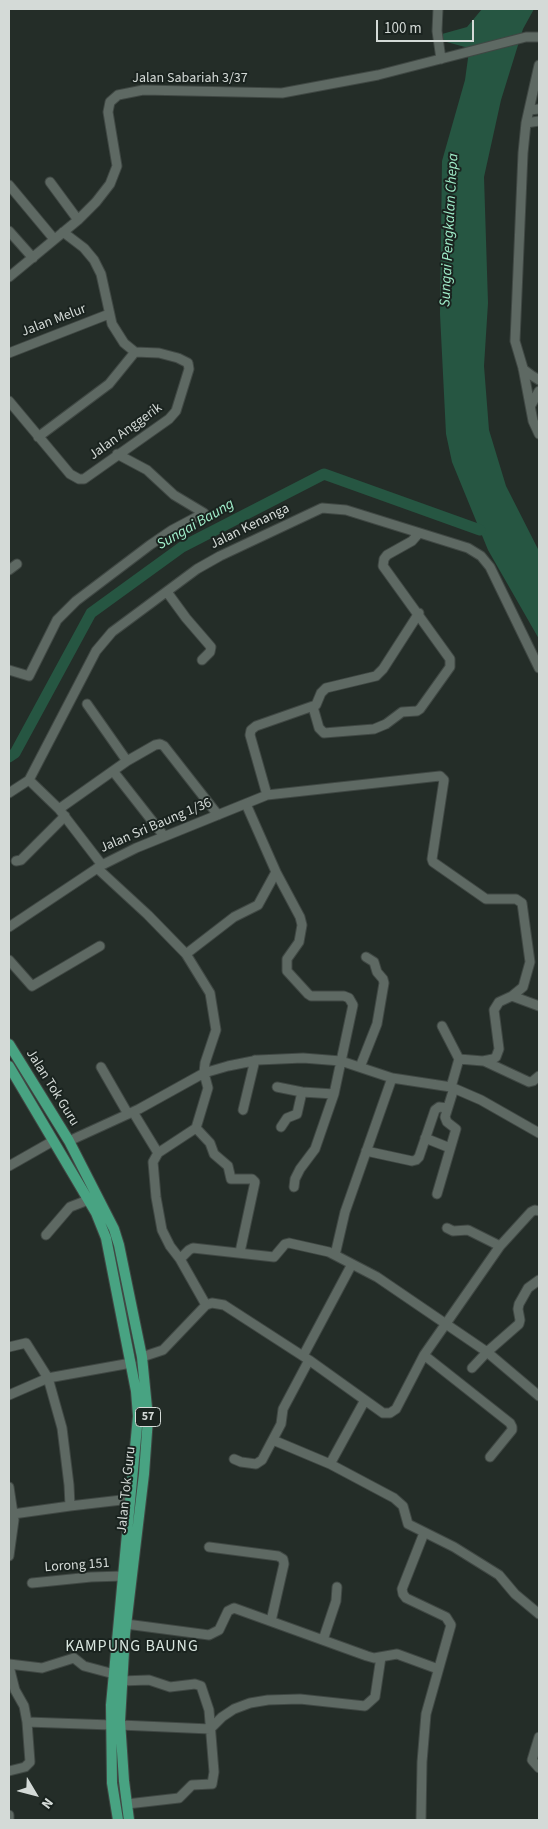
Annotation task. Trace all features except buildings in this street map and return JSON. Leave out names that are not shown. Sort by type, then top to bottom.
[{"type":"main road","name":"Jalan Tok Guru","points":[[9,1044],[69,1141],[114,1229],[142,1358],[148,1418],[144,1474],[118,1678]]},
{"type":"main road","name":"Jalan Tok Guru","points":[[9,1066],[88,1200],[106,1238],[136,1391],[138,1416],[123,1576],[112,1783],[118,1820]]},
{"type":"main road","points":[[43,1124],[54,1118]]},
{"type":"main road","name":"Jalan Tok Guru","points":[[115,1725],[129,1820]]},
{"type":"street","points":[[438,9],[437,31],[441,59]]},
{"type":"street","name":"Jalan Sabariah 3/37","points":[[9,277],[78,220],[110,184],[117,166],[108,112],[110,102],[118,95],[143,90],[282,93],[378,75],[526,37],[539,37]]},
{"type":"street","points":[[539,65],[526,124],[522,153],[515,341],[523,368],[533,421],[539,434]]},
{"type":"street","points":[[529,110],[539,109]]},
{"type":"street","points":[[526,124],[539,121]]},
{"type":"street","points":[[50,182],[78,220]]},
{"type":"street","points":[[9,185],[54,239]]},
{"type":"street","points":[[9,231],[33,258]]},
{"type":"street","points":[[10,405],[38,437],[109,384],[135,352],[119,336],[112,324],[100,274],[94,260],[84,248],[63,232]]},
{"type":"street","name":"Jalan Melur","points":[[9,354],[109,314]]},
{"type":"street","name":"Jalan Anggerik","points":[[38,437],[70,474],[79,479],[84,479],[172,416],[176,411],[189,369],[188,363],[159,353],[135,352]]},
{"type":"street","points":[[523,368],[539,380]]},
{"type":"street","points":[[530,405],[539,392]]},
{"type":"street","points":[[9,670],[29,676],[57,620],[76,601],[150,545],[172,530],[204,513],[174,495],[147,470],[117,454]]},
{"type":"street","name":"Jalan Kenanga","points":[[29,780],[62,714],[102,642],[112,632],[205,564],[322,508],[346,510],[468,548],[487,561],[539,668]]},
{"type":"street","points":[[313,707],[320,730],[326,733],[374,729],[386,724],[402,712],[420,709],[451,663],[383,563],[387,555],[412,541],[419,533]]},
{"type":"street","points":[[9,570],[17,564]]},
{"type":"street","points":[[167,592],[211,647],[210,652],[202,660]]},
{"type":"street","points":[[267,795],[250,735],[251,730],[256,726],[313,707],[318,704],[321,693],[326,688],[372,678],[379,674],[418,614]]},
{"type":"street","points":[[87,704],[127,761]]},
{"type":"street","points":[[16,861],[21,860],[62,813],[113,771],[155,745],[162,745],[218,815]]},
{"type":"street","points":[[113,771],[164,836]]},
{"type":"street","name":"Jalan Sri Baung 1/36","points":[[9,927],[99,866],[164,836],[267,795],[440,776],[444,780],[432,858],[434,864],[486,899],[516,899],[523,906],[530,962],[523,986],[512,996]]},
{"type":"street","points":[[9,793],[29,780],[62,813],[99,866],[186,954],[210,993],[216,1029],[205,1062],[204,1073],[207,1089],[196,1128],[158,1153],[153,1162],[156,1198],[162,1230],[206,1305]]},
{"type":"street","points":[[246,804],[276,872],[300,916],[302,926],[299,942],[287,959],[287,971],[308,994],[312,996],[344,996],[349,998],[353,1005],[334,1094],[315,1149],[294,1179],[294,1187]]},
{"type":"street","points":[[186,954],[234,917],[258,905],[276,872]]},
{"type":"street","points":[[9,960],[32,986],[100,946]]},
{"type":"street","points":[[360,1067],[377,1024],[384,984],[374,962],[366,957]]},
{"type":"street","points":[[459,1059],[484,1061],[495,1058],[499,1050],[494,1010],[499,1002],[512,996],[539,1006]]},
{"type":"street","points":[[437,1194],[456,1129],[445,1119],[459,1059],[442,1026]]},
{"type":"street","points":[[69,1141],[130,1113],[204,1073],[255,1060],[303,1058],[341,1061],[392,1078],[453,1087],[481,1100],[539,1133]]},
{"type":"street","points":[[244,1110],[255,1060]]},
{"type":"street","points":[[484,1061],[529,1082],[539,1076]]},
{"type":"street","points":[[101,1067],[158,1153]]},
{"type":"street","points":[[335,1255],[345,1212],[392,1078]]},
{"type":"street","points":[[277,1087],[302,1092],[334,1094]]},
{"type":"street","points":[[281,1127],[287,1118],[297,1114],[302,1092]]},
{"type":"street","points":[[366,1151],[414,1161],[419,1156],[436,1109],[439,1107],[447,1108]]},
{"type":"street","points":[[196,1128],[210,1143],[214,1154],[228,1166],[231,1178],[255,1182],[240,1252]]},
{"type":"street","points":[[425,1138],[450,1148]]},
{"type":"street","points":[[9,1166],[53,1141]]},
{"type":"street","points":[[46,1235],[70,1207],[88,1200]]},
{"type":"street","points":[[142,1358],[163,1350],[206,1305],[212,1303],[222,1304],[306,1358],[383,1413],[390,1413],[396,1409],[424,1355],[500,1246],[531,1212],[539,1211]]},
{"type":"street","points":[[447,1228],[453,1232],[460,1229],[468,1230],[500,1246]]},
{"type":"street","points":[[180,1258],[190,1248],[274,1257],[289,1243],[335,1255],[377,1277],[446,1323],[487,1352],[539,1396]]},
{"type":"street","points":[[234,1459],[241,1462],[258,1463],[262,1460],[281,1424],[283,1409],[306,1358],[352,1264]]},
{"type":"street","points":[[472,1368],[519,1324],[518,1306],[528,1289],[539,1280]]},
{"type":"street","points":[[9,1347],[26,1343],[48,1378],[62,1428],[70,1506]]},
{"type":"street","points":[[424,1355],[512,1426],[512,1430],[490,1457]]},
{"type":"street","points":[[9,1395],[48,1378],[131,1363]]},
{"type":"street","points":[[330,1464],[365,1400]]},
{"type":"street","points":[[273,1440],[330,1464],[400,1502],[404,1510],[406,1522],[424,1533],[454,1546],[499,1576],[515,1594],[539,1614]]},
{"type":"street","points":[[9,1487],[14,1520],[9,1556]]},
{"type":"street","points":[[13,1514],[130,1499]]},
{"type":"street","points":[[421,1820],[422,1762],[426,1714],[450,1629],[450,1622],[446,1617],[406,1598],[402,1589],[424,1533]]},
{"type":"street","points":[[209,1547],[278,1556],[283,1559],[284,1564],[271,1621]]},
{"type":"street","name":"Lorong 151","points":[[32,1583],[90,1577],[123,1576]]},
{"type":"street","points":[[323,1640],[336,1601],[337,1588]]},
{"type":"street","points":[[126,1624],[209,1635],[219,1630],[228,1611],[234,1608],[367,1656],[374,1658],[400,1654],[438,1669]]},
{"type":"street","points":[[27,1722],[210,1729],[226,1713],[250,1703],[300,1699],[367,1706],[375,1695],[381,1657]]},
{"type":"street","points":[[9,1771],[25,1767],[30,1762],[24,1706],[18,1698],[9,1666],[42,1668],[74,1658],[84,1666],[118,1678],[149,1680],[170,1687],[199,1684],[209,1710],[214,1772],[212,1784],[192,1784],[177,1798],[127,1804]]},
{"type":"street","points":[[539,1737],[532,1760],[539,1768]]},
{"type":"street","points":[[9,1815],[9,1820]]},
{"type":"water","name":"Sungai Pengkalan Chepa","points":[[482,9],[534,9],[523,29],[501,100],[484,177],[488,303],[484,366],[489,430],[506,486],[539,551],[539,639],[488,550],[452,462],[446,434],[440,314],[442,161],[465,80],[469,51],[465,47],[443,41],[442,34],[467,27]]},
{"type":"waterway","name":"Sungai Baung","points":[[9,757],[15,753],[91,613],[182,547],[324,474],[480,530]]},
{"type":"district","name":"KAMPUNG BAUNG","points":[[132,1647]]}]
